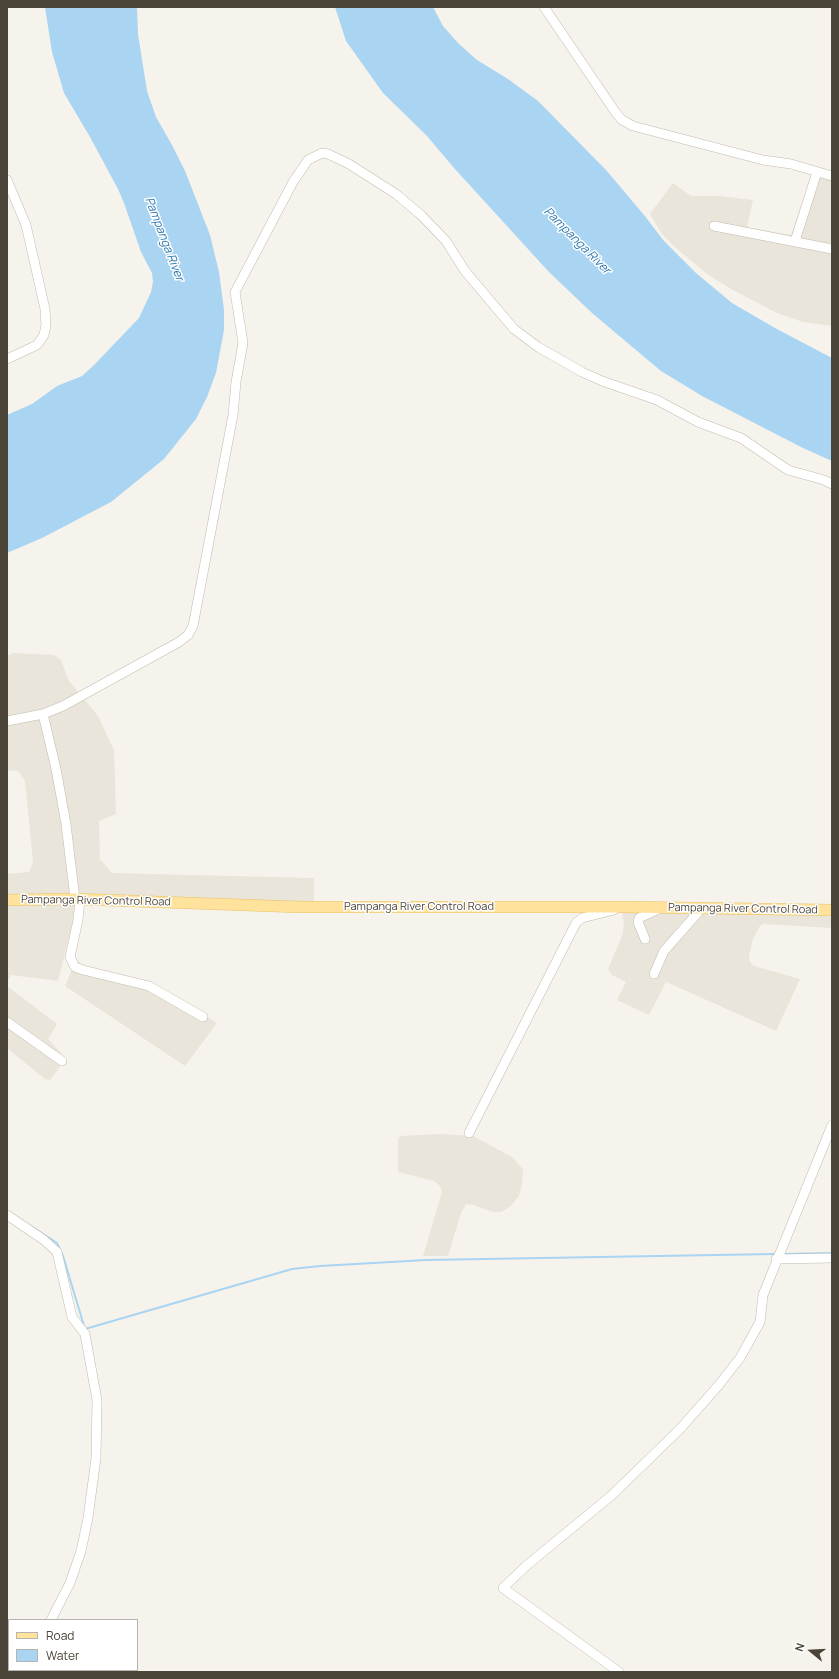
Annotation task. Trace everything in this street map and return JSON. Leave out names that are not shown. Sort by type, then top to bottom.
[{"type":"main road","name":"Pampanga River Control Road","points":[[7,900],[78,899],[300,907],[624,907],[832,910]]},
{"type":"street","points":[[544,7],[622,120],[640,128],[763,160],[791,164],[832,176]]},
{"type":"street","points":[[7,721],[42,714],[63,706],[179,642],[188,635],[194,626],[232,423],[236,382],[243,343],[235,292],[293,182],[308,160],[322,153],[328,154],[349,164],[396,194],[421,215],[446,241],[464,271],[514,329],[538,347],[582,372],[602,381],[657,400],[698,422],[741,438],[788,470],[824,480],[832,484]]},
{"type":"street","points":[[795,242],[817,172]]},
{"type":"street","points":[[7,180],[26,225],[45,309],[46,325],[44,335],[37,345],[7,360]]},
{"type":"street","points":[[714,226],[832,248]]},
{"type":"street","points":[[42,714],[51,748],[66,824],[78,899],[78,920],[70,957],[75,967],[149,986],[203,1017]]},
{"type":"street","points":[[469,1133],[576,923],[582,918],[624,907]]},
{"type":"street","points":[[645,939],[638,922],[639,918],[661,908]]},
{"type":"street","points":[[654,974],[664,951],[702,908]]},
{"type":"street","points":[[7,1022],[62,1061]]},
{"type":"street","points":[[619,1672],[503,1588],[526,1566],[612,1495],[680,1429],[718,1386],[740,1358],[760,1322],[762,1315],[761,1301],[776,1259],[832,1125]]},
{"type":"street","points":[[7,1215],[44,1240],[57,1252],[72,1317],[85,1334],[97,1400],[96,1458],[82,1545],[70,1583],[52,1619]]},
{"type":"street","points":[[776,1259],[832,1258]]},
{"type":"shaded area","points":[[812,174],[832,179],[832,326],[803,322],[777,313],[731,289],[707,274],[677,249],[662,234],[650,214],[673,183],[691,196],[719,196],[753,200],[747,227],[791,235]]},
{"type":"shaded area","points":[[13,653],[54,655],[61,660],[69,681],[98,716],[114,750],[116,814],[99,821],[100,859],[112,873],[314,878],[314,906],[86,900],[74,918],[58,981],[11,975],[7,982],[7,874],[29,872],[33,862],[25,781],[18,771],[7,770],[7,656]]},
{"type":"shaded area","points":[[832,910],[832,928],[763,924],[760,926],[753,939],[749,956],[750,962],[754,966],[800,979],[776,1031],[666,982],[649,1015],[617,1000],[626,982],[612,975],[608,969],[622,936],[624,925],[622,912]]},
{"type":"shaded area","points":[[76,960],[87,967],[164,990],[217,1023],[185,1066],[65,986]]},
{"type":"shaded area","points":[[7,986],[57,1024],[48,1039],[63,1055],[65,1060],[50,1080],[45,1079],[7,1048]]},
{"type":"shaded area","points":[[441,1134],[473,1136],[512,1157],[523,1169],[522,1184],[519,1196],[511,1206],[501,1212],[493,1212],[466,1204],[461,1213],[448,1256],[423,1256],[442,1192],[440,1186],[434,1181],[398,1172],[398,1140],[400,1136]]},
{"type":"water","name":"Pampanga River","points":[[45,7],[137,7],[138,34],[147,91],[156,117],[185,171],[210,235],[219,272],[224,310],[224,330],[216,373],[207,397],[196,419],[164,459],[111,502],[42,538],[7,553],[7,415],[32,404],[57,386],[82,376],[139,318],[151,292],[153,282],[152,273],[141,252],[118,189],[64,93],[52,52]]},
{"type":"water","name":"Pampanga River","points":[[335,7],[433,7],[443,26],[458,43],[477,60],[508,79],[538,101],[606,170],[664,241],[696,273],[732,303],[832,358],[832,461],[803,448],[702,396],[661,371],[592,313],[549,272],[454,168],[427,136],[383,93],[346,41]]},
{"type":"waterway","points":[[31,1226],[57,1243],[63,1256],[85,1329],[292,1269],[426,1260],[774,1254]]},
{"type":"waterway","points":[[784,1254],[832,1253]]}]
